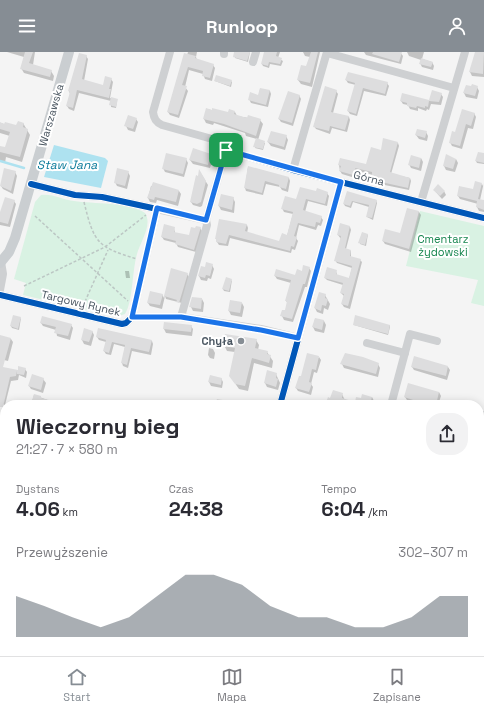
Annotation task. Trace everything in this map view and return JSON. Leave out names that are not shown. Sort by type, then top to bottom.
[{"type":"main road","name":"Warszawska","points":[[0,262],[9,252],[15,238],[69,52]]},
{"type":"street","points":[[170,52],[153,112],[157,123],[222,142],[226,150],[181,317]]},
{"type":"street","points":[[253,62],[256,52]]},
{"type":"street","points":[[293,170],[327,52],[454,88]]},
{"type":"street","points":[[421,202],[465,52]]},
{"type":"street","name":"Górna","points":[[226,150],[293,170],[484,218]]},
{"type":"street","points":[[281,400],[341,182]]},
{"type":"street","points":[[31,184],[75,195],[102,197],[206,220]]},
{"type":"street","name":"Targowy Rynek","points":[[0,295],[122,324],[126,323],[132,317],[157,208]]},
{"type":"street","name":"Warszawska","points":[[0,262],[3,274],[0,290]]},
{"type":"street","points":[[132,317],[181,317],[261,330],[298,338]]},
{"type":"street","points":[[392,400],[410,334],[437,341]]},
{"type":"street","points":[[367,343],[405,353]]},
{"type":"path","points":[[84,201],[92,233],[96,240],[108,250],[137,259]]},
{"type":"path","points":[[24,286],[105,247],[147,214]]},
{"type":"path","points":[[34,216],[130,304]]},
{"type":"path","points":[[81,309],[108,250]]},
{"type":"green space","points":[[41,195],[49,195],[74,201],[121,205],[138,209],[145,213],[148,223],[137,254],[130,302],[125,314],[116,317],[23,295],[26,283],[14,279],[35,202]]},
{"type":"green space","name":"Cmentarz żydowski","points":[[420,211],[484,226],[484,306],[471,303],[478,280],[406,266]]},
{"type":"water","name":"Staw Jana","points":[[54,145],[105,158],[108,161],[101,188],[44,177]]},
{"type":"building","points":[[25,52],[33,52],[29,63],[52,70],[50,77],[20,69]]},
{"type":"building","points":[[234,52],[250,52],[247,61],[233,57]]},
{"type":"building","points":[[264,52],[277,52],[276,56],[282,58],[280,64],[269,62],[268,66],[261,64]]},
{"type":"building","points":[[311,52],[318,52],[310,83],[297,80],[301,65],[306,66]]},
{"type":"building","points":[[373,52],[402,52],[399,62],[372,54]]},
{"type":"building","points":[[475,52],[484,52],[483,74],[469,72]]},
{"type":"building","points":[[79,53],[87,55],[82,79],[103,85],[105,76],[112,78],[109,89],[111,89],[109,98],[77,90],[73,108],[66,106],[70,92],[68,91]]},
{"type":"building","points":[[184,53],[196,56],[195,58],[214,64],[210,78],[202,76],[203,71],[188,67],[182,85],[187,86],[178,115],[167,112]]},
{"type":"building","points":[[421,58],[433,62],[431,67],[419,64]]},
{"type":"building","points":[[348,72],[388,82],[385,94],[363,88],[356,114],[347,111],[355,83],[345,80]]},
{"type":"building","points":[[216,75],[232,80],[230,86],[214,81]]},
{"type":"building","points":[[472,84],[478,86],[475,96],[463,93],[466,85],[471,86]]},
{"type":"building","points":[[325,86],[337,90],[331,112],[349,116],[345,130],[330,126],[329,131],[313,127]]},
{"type":"building","points":[[260,88],[270,90],[266,105],[248,100],[250,92],[258,95]]},
{"type":"building","points":[[432,90],[442,93],[439,102],[429,101],[428,107],[425,106],[425,108],[417,106],[416,108],[407,106],[407,103],[400,101],[402,93],[429,100]]},
{"type":"building","points":[[288,91],[300,95],[292,123],[278,119]]},
{"type":"building","points":[[111,97],[118,99],[116,107],[109,105]]},
{"type":"building","points":[[206,108],[228,112],[229,109],[235,111],[234,114],[247,118],[248,115],[261,119],[256,136],[224,124],[203,119]]},
{"type":"building","points":[[462,109],[475,113],[471,126],[466,124],[460,146],[449,143],[452,131],[455,132]]},
{"type":"building","points":[[128,115],[137,118],[133,129],[124,126]]},
{"type":"building","points":[[18,121],[24,123],[23,127],[28,129],[20,157],[0,152],[0,146],[5,147],[10,132],[0,129],[0,122],[4,124],[5,122],[16,125]]},
{"type":"building","points":[[417,129],[427,131],[425,138],[415,135]]},
{"type":"building","points":[[271,131],[287,135],[284,147],[267,142]]},
{"type":"building","points":[[256,138],[265,141],[263,149],[253,147]]},
{"type":"building","points":[[383,138],[398,142],[390,172],[410,178],[408,188],[372,180],[372,172],[355,168],[353,175],[339,171],[341,166],[338,165],[340,158],[366,164],[371,147],[381,150]]},
{"type":"building","points":[[193,148],[211,154],[208,165],[189,160]]},
{"type":"building","points":[[478,152],[484,153],[484,163],[475,161]]},
{"type":"building","points":[[166,153],[187,158],[183,174],[162,169]]},
{"type":"building","points":[[446,154],[456,159],[453,169],[443,166]]},
{"type":"building","points":[[411,155],[421,158],[419,168],[408,165]]},
{"type":"building","points":[[248,166],[289,177],[286,189],[279,187],[279,185],[265,181],[262,193],[244,188]]},
{"type":"building","points":[[4,168],[16,171],[11,191],[0,186]]},
{"type":"building","points":[[117,168],[129,171],[125,186],[114,183]]},
{"type":"building","points":[[199,169],[206,181],[201,202],[197,204],[190,202],[196,175],[198,176]]},
{"type":"building","points":[[475,181],[482,183],[478,199],[484,200],[484,210],[476,207],[477,201],[457,196],[459,186],[473,189]]},
{"type":"building","points":[[153,182],[179,190],[176,202],[155,197],[154,200],[147,198]]},
{"type":"building","points":[[438,184],[445,191],[440,196],[433,190]]},
{"type":"building","points":[[300,187],[316,191],[317,188],[328,192],[325,204],[306,199],[303,210],[322,216],[320,223],[316,222],[315,227],[298,223],[294,236],[297,237],[294,247],[291,246],[290,251],[229,235],[226,244],[216,242],[215,239],[219,219],[247,224],[245,231],[279,241],[282,233],[287,235],[293,212],[281,209],[285,196],[296,199]]},
{"type":"building","points":[[347,191],[377,200],[372,218],[366,217],[369,205],[352,201],[350,206],[343,204]]},
{"type":"building","points":[[221,194],[234,197],[232,210],[218,206]]},
{"type":"building","points":[[5,197],[15,200],[8,224],[0,222],[0,212]]},
{"type":"building","points":[[407,208],[419,211],[409,249],[382,241],[385,229],[400,233]]},
{"type":"building","points":[[340,223],[350,226],[345,248],[351,250],[350,256],[361,259],[348,306],[341,304],[344,294],[340,293],[343,283],[324,278],[327,267],[337,270],[336,274],[349,278],[352,266],[334,261],[341,236],[337,235]]},
{"type":"building","points":[[164,224],[175,227],[174,232],[189,235],[191,227],[201,227],[194,250],[175,244],[176,241],[161,237]]},
{"type":"building","points":[[362,232],[368,234],[365,245],[358,243]]},
{"type":"building","points":[[206,262],[213,264],[210,276],[206,275],[205,278],[198,276],[201,266],[205,267]]},
{"type":"building","points":[[303,265],[310,267],[292,319],[280,316],[282,310],[285,310],[287,301],[285,301],[291,280],[274,276],[276,269],[295,275],[297,269],[302,271]]},
{"type":"building","points":[[171,268],[188,273],[179,303],[176,302],[177,300],[164,296]]},
{"type":"building","points":[[226,277],[232,279],[229,291],[222,289]]},
{"type":"building","points":[[150,291],[163,294],[160,305],[147,303]]},
{"type":"building","points":[[319,292],[326,294],[325,298],[328,299],[326,306],[322,305],[321,311],[314,308]]},
{"type":"building","points":[[192,297],[202,298],[201,309],[189,307]]},
{"type":"building","points":[[230,300],[242,302],[240,313],[228,311]]},
{"type":"building","points":[[13,315],[21,317],[18,329],[10,326]]},
{"type":"building","points":[[355,315],[390,325],[388,334],[353,325]]},
{"type":"building","points":[[42,316],[72,324],[68,336],[54,333],[56,327],[40,323]]},
{"type":"building","points":[[315,318],[324,320],[322,330],[312,327]]},
{"type":"building","points":[[164,322],[192,325],[191,332],[163,329]]},
{"type":"building","points":[[84,328],[93,331],[89,342],[81,340]]},
{"type":"building","points":[[98,328],[152,340],[149,352],[131,348],[127,365],[121,363],[125,345],[112,342],[109,353],[103,351],[106,340],[96,337]]},
{"type":"building","points":[[225,334],[257,339],[255,348],[268,351],[267,354],[271,355],[269,363],[252,358],[245,386],[235,384],[229,376],[235,348],[223,346]]},
{"type":"building","points":[[0,335],[11,338],[3,367],[18,370],[18,366],[26,368],[24,375],[17,374],[17,371],[16,376],[10,377],[5,400],[0,400]]},
{"type":"building","points":[[307,353],[319,356],[316,370],[312,369],[309,382],[312,383],[309,392],[295,388],[299,376],[301,376]]},
{"type":"building","points":[[345,353],[363,357],[379,363],[376,374],[340,364]]},
{"type":"building","points":[[414,356],[448,366],[446,376],[411,367]]},
{"type":"building","points":[[267,370],[277,373],[276,378],[278,379],[276,387],[264,383]]},
{"type":"building","points":[[32,374],[44,378],[41,390],[28,386]]},
{"type":"building","points":[[210,375],[222,378],[221,385],[208,382]]},
{"type":"building","points":[[408,383],[439,392],[437,400],[413,400],[404,397]]},
{"type":"building","points":[[333,390],[343,393],[342,398],[348,400],[327,400],[328,397],[330,398]]},
{"type":"building","points":[[34,394],[49,400],[32,400]]},
{"type":"building","points":[[362,394],[372,397],[371,400],[355,400],[356,397],[361,398]]},
{"type":"waterway","points":[[0,161],[24,168]]},
{"type":"cycle path","points":[[226,150],[293,170],[484,218]]},
{"type":"cycle path","points":[[281,400],[341,182]]},
{"type":"cycle path","points":[[0,295],[122,324],[126,323],[132,317],[157,209],[102,197],[75,195],[31,184]]},
{"type":"place","name":"Chyła","points":[[241,341]]},
{"type":"route","points":[[226,150],[293,170],[341,182],[298,338],[225,323],[181,317],[132,317],[157,208],[206,220],[226,150]]}]
